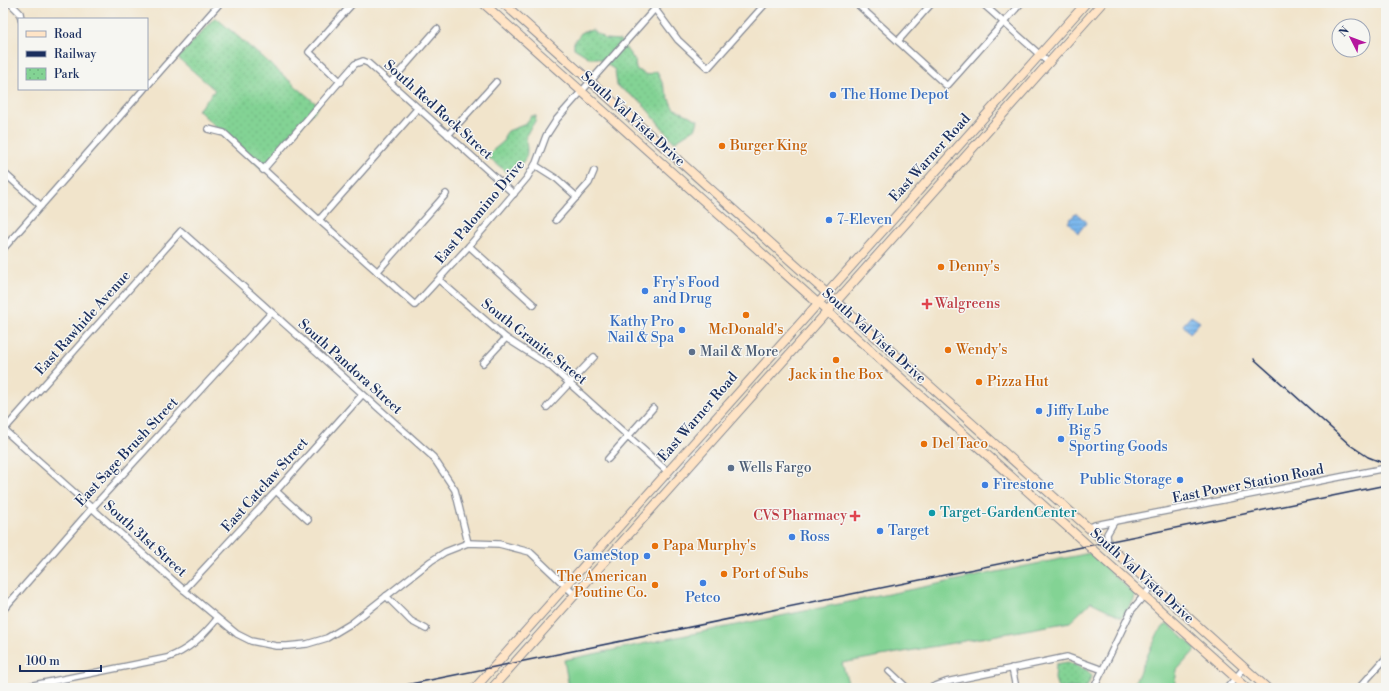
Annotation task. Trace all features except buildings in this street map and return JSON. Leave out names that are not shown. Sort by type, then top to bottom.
[{"type":"main road","name":"South Val Vista Drive","points":[[483,3],[582,90],[827,312],[1247,688]]},
{"type":"main road","name":"South Val Vista Drive","points":[[503,3],[1267,688]]},
{"type":"main road","name":"East Warner Road","points":[[475,688],[1086,3]]},
{"type":"main road","name":"East Warner Road","points":[[492,688],[1102,3]]},
{"type":"main road","points":[[953,152],[962,160]]},
{"type":"main road","points":[[712,207],[720,198]]},
{"type":"main road","points":[[903,208],[912,216]]},
{"type":"main road","points":[[720,412],[730,420]]},
{"type":"main road","points":[[961,431],[969,422]]},
{"type":"main road","points":[[645,515],[669,480],[668,472]]},
{"type":"main road","points":[[1062,521],[1070,512]]},
{"type":"main road","points":[[603,544],[612,552]]},
{"type":"street","points":[[10,3],[20,13],[21,18]]},
{"type":"street","points":[[148,85],[220,3]]},
{"type":"street","points":[[263,170],[341,82],[309,52],[353,3]]},
{"type":"street","name":"East Palomino Drive","points":[[377,272],[415,305],[469,246],[527,178],[546,136],[557,119],[660,3]]},
{"type":"street","points":[[655,9],[678,40],[708,68],[766,3]]},
{"type":"street","points":[[856,3],[947,86],[1021,3]]},
{"type":"street","points":[[898,41],[932,3]]},
{"type":"street","points":[[982,3],[1049,63]]},
{"type":"street","points":[[390,83],[437,30]]},
{"type":"street","name":"South Red Rock Street","points":[[341,82],[355,64],[363,61],[390,83],[514,194]]},
{"type":"street","points":[[448,135],[496,82]]},
{"type":"street","points":[[3,249],[143,90]]},
{"type":"street","points":[[319,220],[418,108]]},
{"type":"street","points":[[208,129],[224,134],[377,272],[446,194]]},
{"type":"street","points":[[534,165],[557,179],[577,197]]},
{"type":"street","points":[[556,220],[589,183],[594,171]]},
{"type":"street","points":[[3,172],[41,206]]},
{"type":"street","name":"South Pandora Street","points":[[181,231],[433,458],[441,468],[454,490],[468,544]]},
{"type":"street","name":"East Rawhide Avenue","points":[[3,430],[181,231]]},
{"type":"street","points":[[469,246],[534,305]]},
{"type":"street","name":"South Granite Street","points":[[439,280],[506,338],[544,361],[668,472]]},
{"type":"street","name":"East Sage Brush Street","points":[[3,610],[92,508],[271,313]]},
{"type":"street","points":[[482,363],[506,338]]},
{"type":"street","points":[[547,407],[594,356]]},
{"type":"street","name":"East Catclaw Street","points":[[184,590],[276,491],[362,395]]},
{"type":"street","points":[[608,459],[653,408]]},
{"type":"street","name":"South 31st Street","points":[[3,430],[217,619],[237,634],[251,641],[276,646],[296,646],[318,642],[341,631],[434,558],[445,552],[468,544],[499,544],[530,552],[575,595]]},
{"type":"street","name":"East Power Station Road","points":[[1088,528],[1386,468]]},
{"type":"street","points":[[276,491],[308,520]]},
{"type":"street","points":[[1108,546],[1107,534],[1114,522]]},
{"type":"street","points":[[1094,688],[1131,611],[1152,586]]},
{"type":"street","points":[[386,596],[411,621],[426,629]]},
{"type":"street","points":[[20,688],[174,655],[192,645],[217,619]]},
{"type":"street","points":[[930,688],[946,682],[1067,657],[1103,670]]},
{"type":"street","points":[[1359,688],[1386,658]]},
{"type":"street","points":[[1012,668],[1016,688]]},
{"type":"street","points":[[1227,688],[1244,668]]},
{"type":"street","points":[[889,671],[907,688]]},
{"type":"green space","points":[[215,17],[319,106],[263,170],[198,110],[215,90],[178,58]]},
{"type":"green space","points":[[593,30],[605,39],[620,40],[635,61],[636,69],[647,75],[657,71],[673,108],[698,120],[696,128],[674,142],[641,102],[617,86],[615,70],[598,58],[590,58],[574,48],[574,42],[582,32]]},
{"type":"green space","points":[[531,116],[536,116],[536,118],[526,139],[527,155],[523,162],[507,172],[486,156],[503,142],[508,131],[526,124]]},
{"type":"green space","points":[[1090,553],[1135,595],[1134,600],[1122,617],[1091,602],[1070,622],[842,663],[849,686],[851,688],[569,688],[564,660]]},
{"type":"green space","points":[[1167,623],[1196,649],[1177,670],[1174,688],[1132,688],[1158,633]]},
{"type":"green space","points":[[1068,662],[1087,670],[1092,676],[1086,688],[1058,688],[1055,679],[1056,664]]},
{"type":"water","points":[[1076,213],[1087,222],[1078,233],[1068,222]]},
{"type":"water","points":[[1191,316],[1200,322],[1190,333],[1183,325]]},
{"type":"railway","points":[[1254,359],[1350,445],[1368,457],[1386,464]]},
{"type":"railway","points":[[391,688],[1386,485]]},
{"type":"place","name":"The Home Depot","points":[[833,95]]},
{"type":"place","name":"Burger King","points":[[722,146]]},
{"type":"place","name":"7-Eleven","points":[[829,220]]},
{"type":"place","name":"Denny's","points":[[941,267]]},
{"type":"place","name":"Fry's Food and Drug","points":[[645,291]]},
{"type":"place","name":"Walgreens","points":[[927,304]]},
{"type":"place","name":"McDonald's","points":[[746,315]]},
{"type":"place","name":"Kathy Pro Nail & Spa","points":[[682,330]]},
{"type":"place","name":"Wendy's","points":[[948,350]]},
{"type":"place","name":"Mail & More","points":[[692,352]]},
{"type":"place","name":"Jack in the Box","points":[[836,360]]},
{"type":"place","name":"Pizza Hut","points":[[979,382]]},
{"type":"place","name":"Jiffy Lube","points":[[1039,411]]},
{"type":"place","name":"Big 5 Sporting Goods","points":[[1061,439]]},
{"type":"place","name":"Del Taco","points":[[924,444]]},
{"type":"place","name":"Wells Fargo","points":[[731,468]]},
{"type":"place","name":"Public Storage","points":[[1180,480]]},
{"type":"place","name":"Firestone","points":[[985,485]]},
{"type":"place","name":"Target-GardenCenter","points":[[932,513]]},
{"type":"place","name":"CVS Pharmacy","points":[[855,516]]},
{"type":"place","name":"Target","points":[[880,531]]},
{"type":"place","name":"Ross","points":[[792,537]]},
{"type":"place","name":"Papa Murphy's","points":[[655,546]]},
{"type":"place","name":"GameStop","points":[[647,556]]},
{"type":"place","name":"Port of Subs","points":[[724,574]]},
{"type":"place","name":"Petco","points":[[703,583]]},
{"type":"place","name":"The American Poutine Co.","points":[[655,585]]}]
